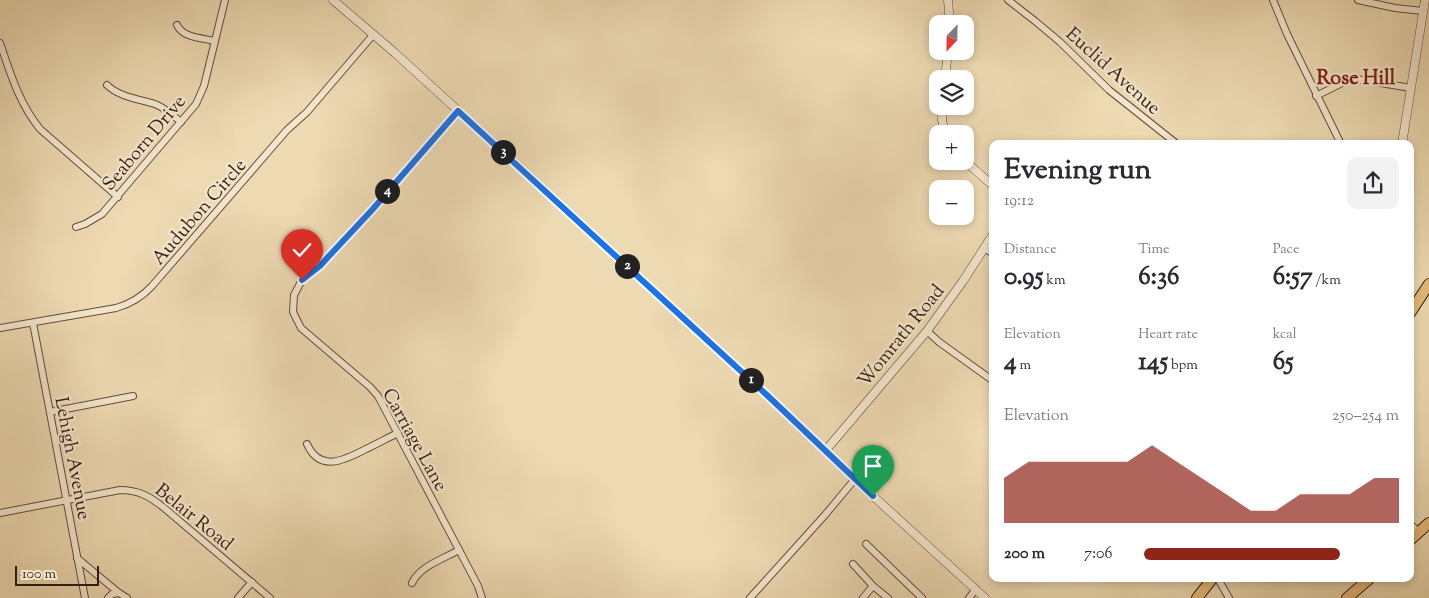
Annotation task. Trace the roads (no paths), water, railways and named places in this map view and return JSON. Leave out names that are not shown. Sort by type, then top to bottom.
[{"type":"main road","points":[[1414,307],[1429,284]]},
{"type":"main road","points":[[1414,536],[1429,523]]},
{"type":"main road","points":[[1197,598],[1210,582]]},
{"type":"main road","points":[[1347,598],[1365,582]]},
{"type":"street","name":"Seaborn Drive","points":[[76,227],[94,220],[102,214],[196,104],[201,95],[225,0]]},
{"type":"street","points":[[333,0],[458,111],[826,450],[980,595]]},
{"type":"street","points":[[948,0],[949,15]]},
{"type":"street","name":"Euclid Avenue","points":[[1008,0],[1060,42],[1109,90],[1171,140]]},
{"type":"street","points":[[1273,0],[1316,96],[1339,140]]},
{"type":"street","points":[[1358,0],[1423,12]]},
{"type":"street","points":[[1403,140],[1425,0]]},
{"type":"street","points":[[176,25],[184,34],[215,41]]},
{"type":"street","name":"Audubon Circle","points":[[0,328],[116,308],[136,300],[147,292],[287,130],[307,112],[373,35]]},
{"type":"street","points":[[0,43],[21,102],[33,121],[118,197]]},
{"type":"street","points":[[1316,96],[1344,82],[1356,79],[1411,88]]},
{"type":"street","points":[[107,85],[116,93],[157,105],[182,122]]},
{"type":"street","name":"Carriage Lane","points":[[458,111],[372,210],[320,266],[302,280],[294,295],[293,312],[301,328],[374,392],[382,403],[478,586],[482,598]]},
{"type":"street","points":[[974,169],[989,182]]},
{"type":"street","name":"Womrath Road","points":[[826,450],[927,331],[989,240]]},
{"type":"street","points":[[984,248],[989,251]]},
{"type":"street","name":"Lehigh Avenue","points":[[33,323],[85,598]]},
{"type":"street","points":[[927,331],[989,378]]},
{"type":"street","points":[[50,412],[133,396]]},
{"type":"street","points":[[307,444],[316,458],[325,461],[338,461],[350,458],[398,433]]},
{"type":"street","points":[[750,598],[855,479]]},
{"type":"street","name":"Belair Road","points":[[0,513],[120,490],[134,491],[148,496],[270,598]]},
{"type":"street","points":[[1414,528],[1419,532]]},
{"type":"street","points":[[866,544],[922,598]]},
{"type":"street","points":[[412,582],[421,571],[459,550]]},
{"type":"street","points":[[77,558],[127,598]]},
{"type":"street","points":[[853,564],[873,586],[888,598]]},
{"type":"street","points":[[238,598],[252,582]]},
{"type":"street","points":[[1220,582],[1229,598]]},
{"type":"street","points":[[863,598],[873,586]]},
{"type":"street","points":[[108,598],[112,594],[119,593]]},
{"type":"street","points":[[969,598],[980,595]]},
{"type":"district","name":"Rose Hill","points":[[1356,77]]}]
